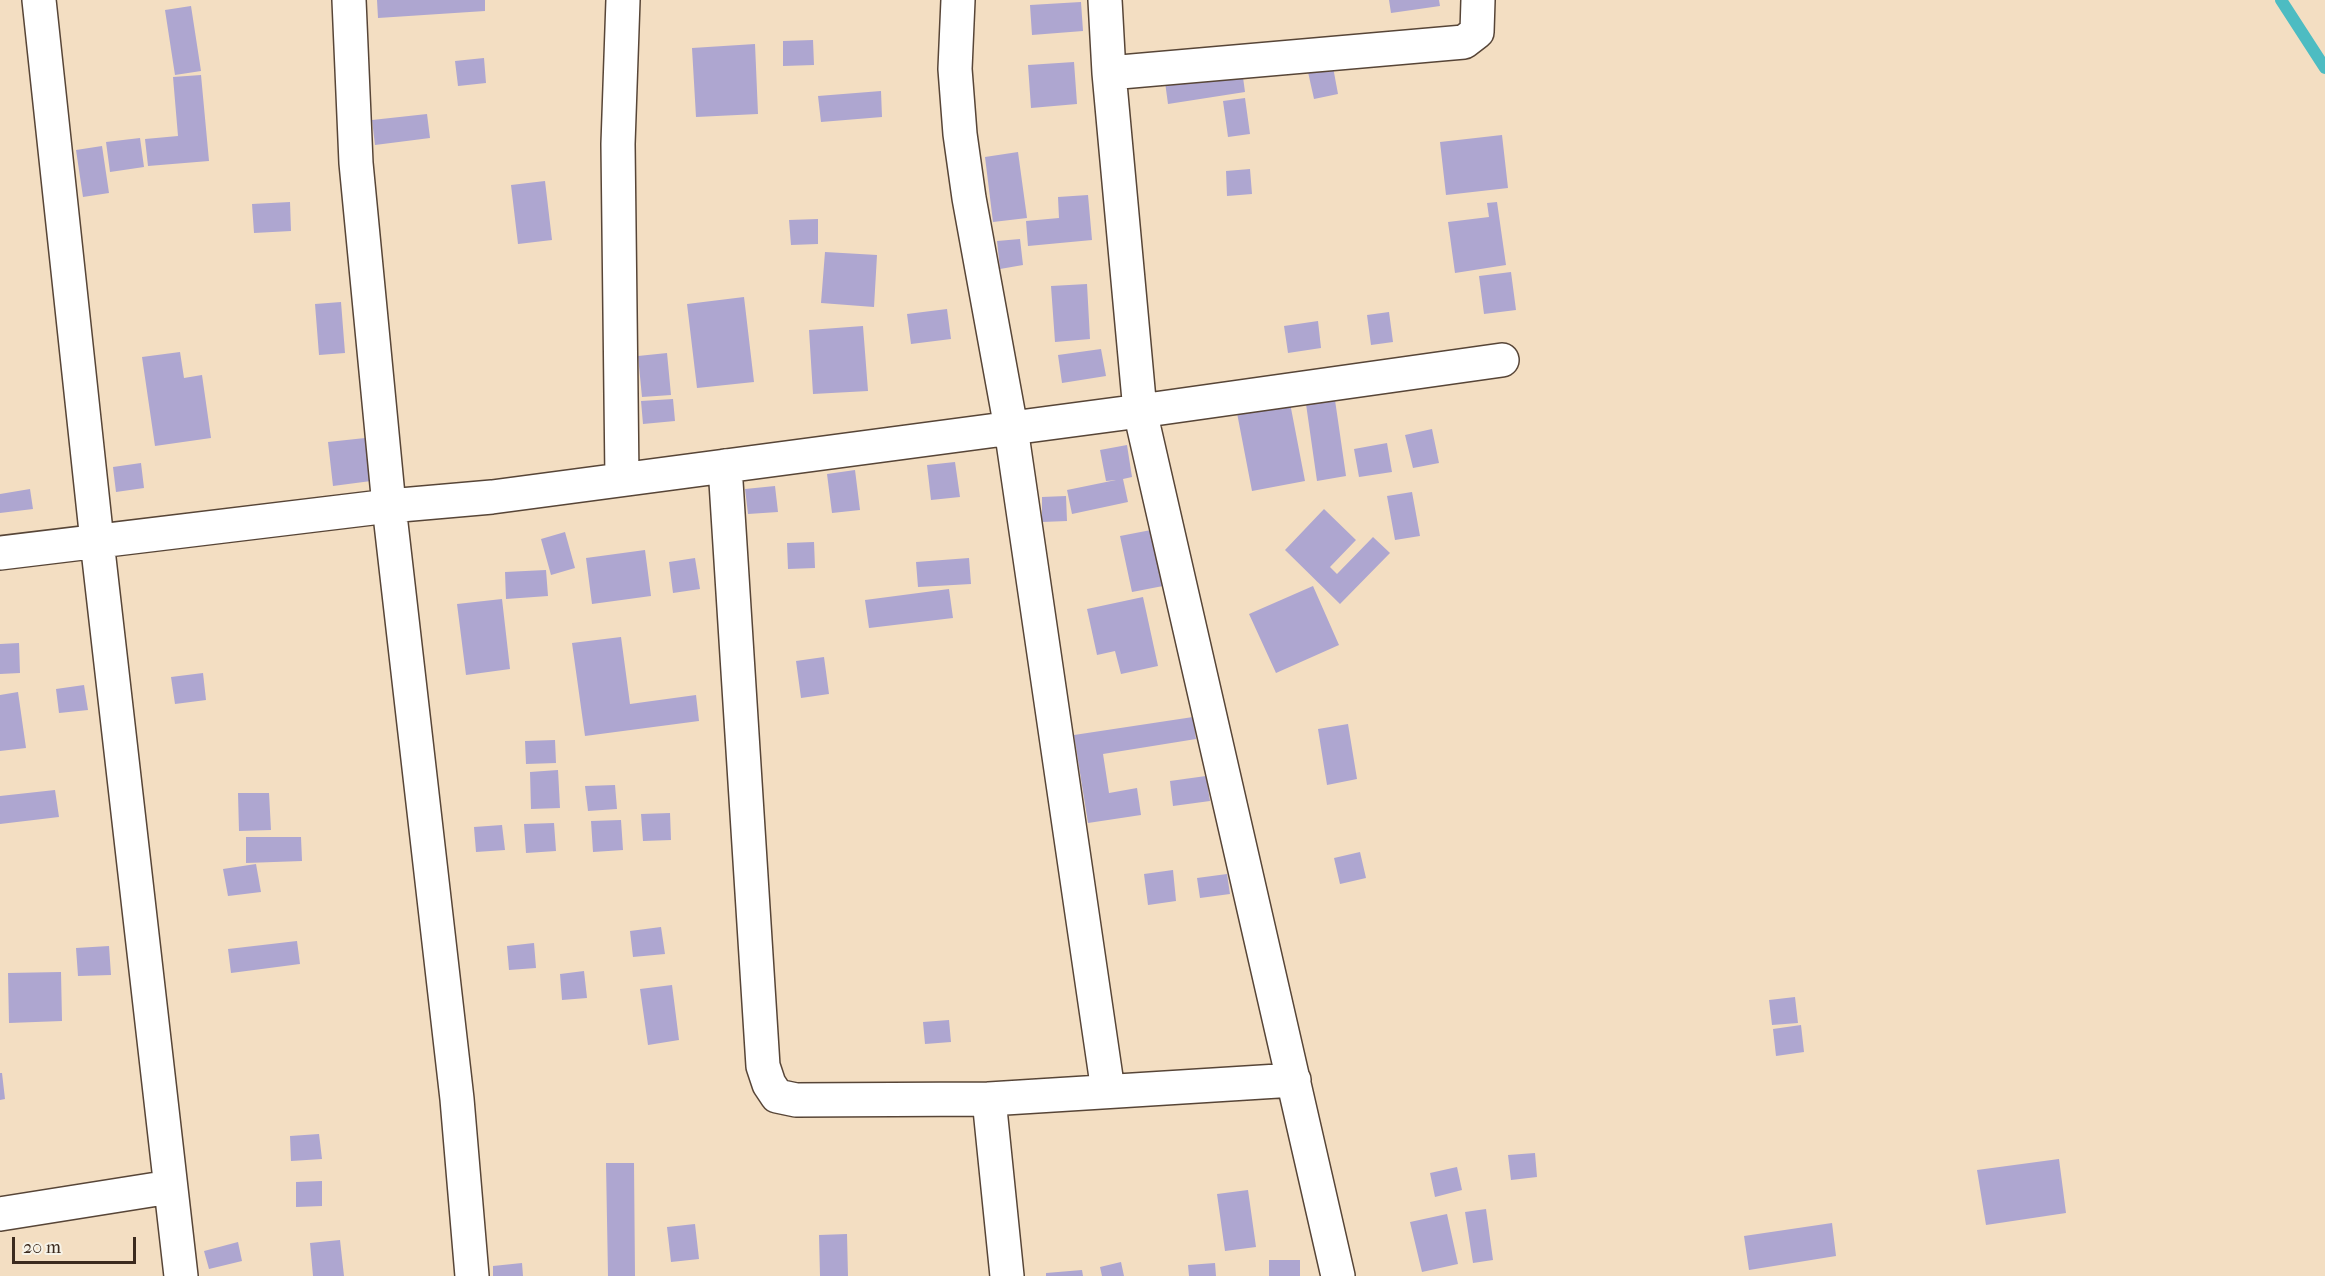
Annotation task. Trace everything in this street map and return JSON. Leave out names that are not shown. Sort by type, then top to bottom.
[{"type":"street","points":[[39,0],[97,541],[181,1276]]},
{"type":"street","points":[[349,0],[356,163],[389,506],[457,1099],[472,1276]]},
{"type":"street","points":[[622,479],[618,144],[623,0]]},
{"type":"street","points":[[958,0],[955,69],[960,134],[969,198],[1011,428],[1108,1091]]},
{"type":"street","points":[[1105,0],[1109,73],[1140,411],[1338,1276]]},
{"type":"street","points":[[1109,73],[1464,42],[1477,32],[1478,0]]},
{"type":"street","points":[[0,553],[389,506],[492,497],[1140,411],[1502,360]]},
{"type":"street","points":[[725,466],[763,1066],[769,1084],[777,1096],[796,1100],[989,1099],[1294,1080]]},
{"type":"street","points":[[989,1099],[1007,1276]]},
{"type":"street","points":[[0,1214],[170,1186]]},
{"type":"building","points":[[377,0],[485,0],[485,11],[378,18]]},
{"type":"building","points":[[1389,0],[1439,0],[1440,6],[1391,13]]},
{"type":"building","points":[[1081,2],[1083,31],[1032,35],[1030,5]]},
{"type":"building","points":[[191,6],[201,71],[175,75],[165,10]]},
{"type":"building","points":[[813,40],[814,65],[783,66],[783,41]]},
{"type":"building","points":[[755,44],[758,114],[696,117],[692,48]]},
{"type":"building","points":[[484,58],[486,83],[458,86],[455,61]]},
{"type":"building","points":[[1074,62],[1077,104],[1031,108],[1028,65]]},
{"type":"building","points":[[1333,67],[1338,94],[1314,99],[1308,72]]},
{"type":"building","points":[[1242,70],[1245,92],[1168,104],[1165,82]]},
{"type":"building","points":[[201,75],[209,161],[148,166],[145,139],[178,136],[173,77]]},
{"type":"building","points":[[881,91],[882,117],[821,122],[818,96]]},
{"type":"building","points":[[1245,98],[1250,134],[1228,137],[1223,101]]},
{"type":"building","points":[[427,114],[430,138],[375,145],[372,120]]},
{"type":"building","points":[[1502,135],[1508,188],[1446,195],[1440,142]]},
{"type":"building","points":[[140,138],[144,167],[110,172],[106,142]]},
{"type":"building","points":[[102,146],[109,193],[83,197],[76,150]]},
{"type":"building","points":[[1018,152],[1027,218],[993,222],[985,157]]},
{"type":"building","points":[[1250,169],[1252,194],[1227,196],[1226,171]]},
{"type":"building","points":[[545,181],[552,240],[518,244],[511,185]]},
{"type":"building","points":[[1088,195],[1092,240],[1028,246],[1026,221],[1059,218],[1058,197]]},
{"type":"building","points":[[290,202],[291,231],[254,233],[252,204]]},
{"type":"building","points":[[1497,202],[1506,265],[1455,273],[1448,222],[1489,217],[1487,203]]},
{"type":"building","points":[[818,219],[818,244],[791,245],[789,220]]},
{"type":"building","points":[[1020,239],[1023,265],[1000,269],[997,241]]},
{"type":"building","points":[[825,252],[877,255],[874,307],[821,303]]},
{"type":"building","points":[[1511,272],[1516,310],[1484,314],[1479,276]]},
{"type":"building","points":[[1087,284],[1090,339],[1055,342],[1051,286]]},
{"type":"building","points":[[744,297],[754,382],[697,388],[687,304]]},
{"type":"building","points":[[341,302],[345,353],[319,355],[315,304]]},
{"type":"building","points":[[947,309],[951,339],[911,344],[907,314]]},
{"type":"building","points":[[1389,312],[1393,342],[1371,345],[1367,315]]},
{"type":"building","points":[[1318,321],[1321,348],[1288,353],[1284,326]]},
{"type":"building","points":[[863,326],[868,391],[813,394],[809,330]]},
{"type":"building","points":[[1101,349],[1106,376],[1062,383],[1058,355]]},
{"type":"building","points":[[180,352],[184,378],[202,375],[211,438],[155,446],[142,357]]},
{"type":"building","points":[[667,353],[671,395],[642,397],[638,356]]},
{"type":"building","points":[[673,399],[675,421],[643,424],[641,401]]},
{"type":"building","points":[[1335,400],[1346,476],[1317,481],[1306,404]]},
{"type":"building","points":[[1290,403],[1305,481],[1252,491],[1237,413]]},
{"type":"building","points":[[1432,429],[1439,463],[1413,468],[1405,435]]},
{"type":"building","points":[[365,438],[371,481],[333,486],[328,442]]},
{"type":"building","points":[[1387,443],[1392,472],[1359,477],[1354,449]]},
{"type":"building","points":[[1127,445],[1132,477],[1123,479],[1128,502],[1072,514],[1067,490],[1116,480],[1106,481],[1100,450]]},
{"type":"building","points":[[955,462],[960,497],[931,500],[927,465]]},
{"type":"building","points":[[141,463],[144,488],[116,492],[113,467]]},
{"type":"building","points":[[855,470],[860,510],[832,513],[827,474]]},
{"type":"building","points":[[775,486],[778,512],[748,514],[745,489]]},
{"type":"building","points":[[30,489],[33,509],[0,513],[0,494]]},
{"type":"building","points":[[1412,492],[1420,536],[1395,540],[1387,496]]},
{"type":"building","points":[[1066,496],[1067,521],[1042,522],[1042,497]]},
{"type":"building","points":[[1324,509],[1356,540],[1330,567],[1337,574],[1373,537],[1390,553],[1340,604],[1285,550]]},
{"type":"building","points":[[1151,530],[1163,586],[1132,592],[1120,536]]},
{"type":"building","points":[[565,532],[575,568],[551,575],[541,539]]},
{"type":"building","points":[[814,542],[815,568],[788,569],[787,543]]},
{"type":"building","points":[[645,550],[651,596],[592,604],[586,558]]},
{"type":"building","points":[[695,558],[700,589],[673,593],[669,562]]},
{"type":"building","points":[[969,558],[971,584],[918,587],[916,562]]},
{"type":"building","points":[[546,570],[548,596],[506,599],[505,572]]},
{"type":"building","points":[[1313,586],[1339,645],[1276,673],[1249,614]]},
{"type":"building","points":[[949,589],[953,618],[869,628],[865,600]]},
{"type":"building","points":[[1143,597],[1158,666],[1121,674],[1115,651],[1097,655],[1087,609]]},
{"type":"building","points":[[502,599],[510,669],[466,675],[457,604]]},
{"type":"building","points":[[621,637],[630,704],[696,695],[699,721],[585,736],[572,643]]},
{"type":"building","points":[[19,643],[20,673],[0,674],[0,644]]},
{"type":"building","points":[[824,657],[829,694],[801,698],[796,661]]},
{"type":"building","points":[[203,673],[206,700],[175,704],[171,677]]},
{"type":"building","points":[[84,685],[88,710],[59,713],[56,689]]},
{"type":"building","points":[[18,692],[26,748],[0,751],[0,695]]},
{"type":"building","points":[[1193,717],[1196,739],[1103,754],[1109,793],[1137,788],[1141,815],[1088,823],[1074,735]]},
{"type":"building","points":[[1348,724],[1357,779],[1327,785],[1318,729]]},
{"type":"building","points":[[555,740],[556,763],[526,764],[525,741]]},
{"type":"building","points":[[558,770],[560,808],[531,809],[530,772]]},
{"type":"building","points":[[1206,776],[1210,801],[1173,806],[1170,781]]},
{"type":"building","points":[[615,785],[617,809],[588,811],[585,786]]},
{"type":"building","points":[[55,790],[59,817],[0,824],[0,796]]},
{"type":"building","points":[[238,793],[269,793],[271,830],[239,831]]},
{"type":"building","points":[[670,813],[671,840],[643,841],[641,814]]},
{"type":"building","points":[[621,820],[623,850],[593,852],[591,821]]},
{"type":"building","points":[[554,823],[556,851],[526,853],[524,824]]},
{"type":"building","points":[[502,825],[505,850],[476,852],[474,827]]},
{"type":"building","points":[[246,837],[301,837],[302,861],[246,863]]},
{"type":"building","points":[[1360,852],[1366,878],[1340,884],[1334,858]]},
{"type":"building","points":[[256,864],[261,892],[228,896],[223,869]]},
{"type":"building","points":[[1173,870],[1176,901],[1148,905],[1144,874]]},
{"type":"building","points":[[1227,874],[1230,894],[1200,898],[1197,878]]},
{"type":"building","points":[[661,927],[665,954],[633,957],[630,931]]},
{"type":"building","points":[[297,941],[300,964],[231,973],[228,949]]},
{"type":"building","points":[[534,943],[536,968],[509,970],[507,946]]},
{"type":"building","points":[[109,946],[111,975],[78,976],[76,948]]},
{"type":"building","points":[[584,971],[587,998],[562,1000],[560,974]]},
{"type":"building","points":[[61,972],[62,1021],[9,1023],[8,973]]},
{"type":"building","points":[[672,985],[679,1040],[648,1045],[640,989]]},
{"type":"building","points":[[1795,997],[1798,1023],[1772,1025],[1769,1000]]},
{"type":"building","points":[[949,1020],[951,1042],[925,1044],[923,1022]]},
{"type":"building","points":[[1801,1025],[1804,1052],[1776,1056],[1773,1029]]},
{"type":"building","points":[[0,1073],[2,1073],[5,1099],[0,1100]]},
{"type":"building","points":[[319,1134],[322,1159],[291,1161],[290,1136]]},
{"type":"building","points":[[1535,1153],[1537,1177],[1511,1180],[1508,1155]]},
{"type":"building","points":[[2059,1159],[2066,1213],[1986,1225],[1977,1170]]},
{"type":"building","points":[[606,1163],[634,1163],[635,1276],[608,1276]]},
{"type":"building","points":[[1457,1167],[1462,1190],[1435,1197],[1430,1173]]},
{"type":"building","points":[[322,1181],[322,1206],[296,1207],[296,1182]]},
{"type":"building","points":[[1248,1190],[1256,1247],[1225,1251],[1217,1194]]},
{"type":"building","points":[[1486,1209],[1493,1260],[1473,1263],[1465,1212]]},
{"type":"building","points":[[1447,1214],[1458,1264],[1422,1272],[1410,1222]]},
{"type":"building","points":[[1832,1223],[1836,1256],[1749,1270],[1744,1236]]},
{"type":"building","points":[[695,1224],[699,1259],[671,1262],[667,1227]]},
{"type":"building","points":[[847,1234],[848,1276],[820,1276],[819,1235]]},
{"type":"building","points":[[340,1240],[344,1276],[313,1276],[310,1243]]},
{"type":"building","points":[[238,1242],[242,1261],[209,1269],[204,1251]]},
{"type":"building","points":[[1269,1260],[1300,1260],[1300,1276],[1269,1276]]},
{"type":"building","points":[[1121,1262],[1124,1276],[1102,1276],[1100,1267]]},
{"type":"building","points":[[522,1263],[523,1276],[493,1276],[493,1266]]},
{"type":"building","points":[[1215,1263],[1216,1276],[1189,1276],[1188,1265]]},
{"type":"building","points":[[1082,1270],[1083,1276],[1046,1276],[1046,1273]]},
{"type":"waterway","points":[[2281,0],[2325,68]]}]
